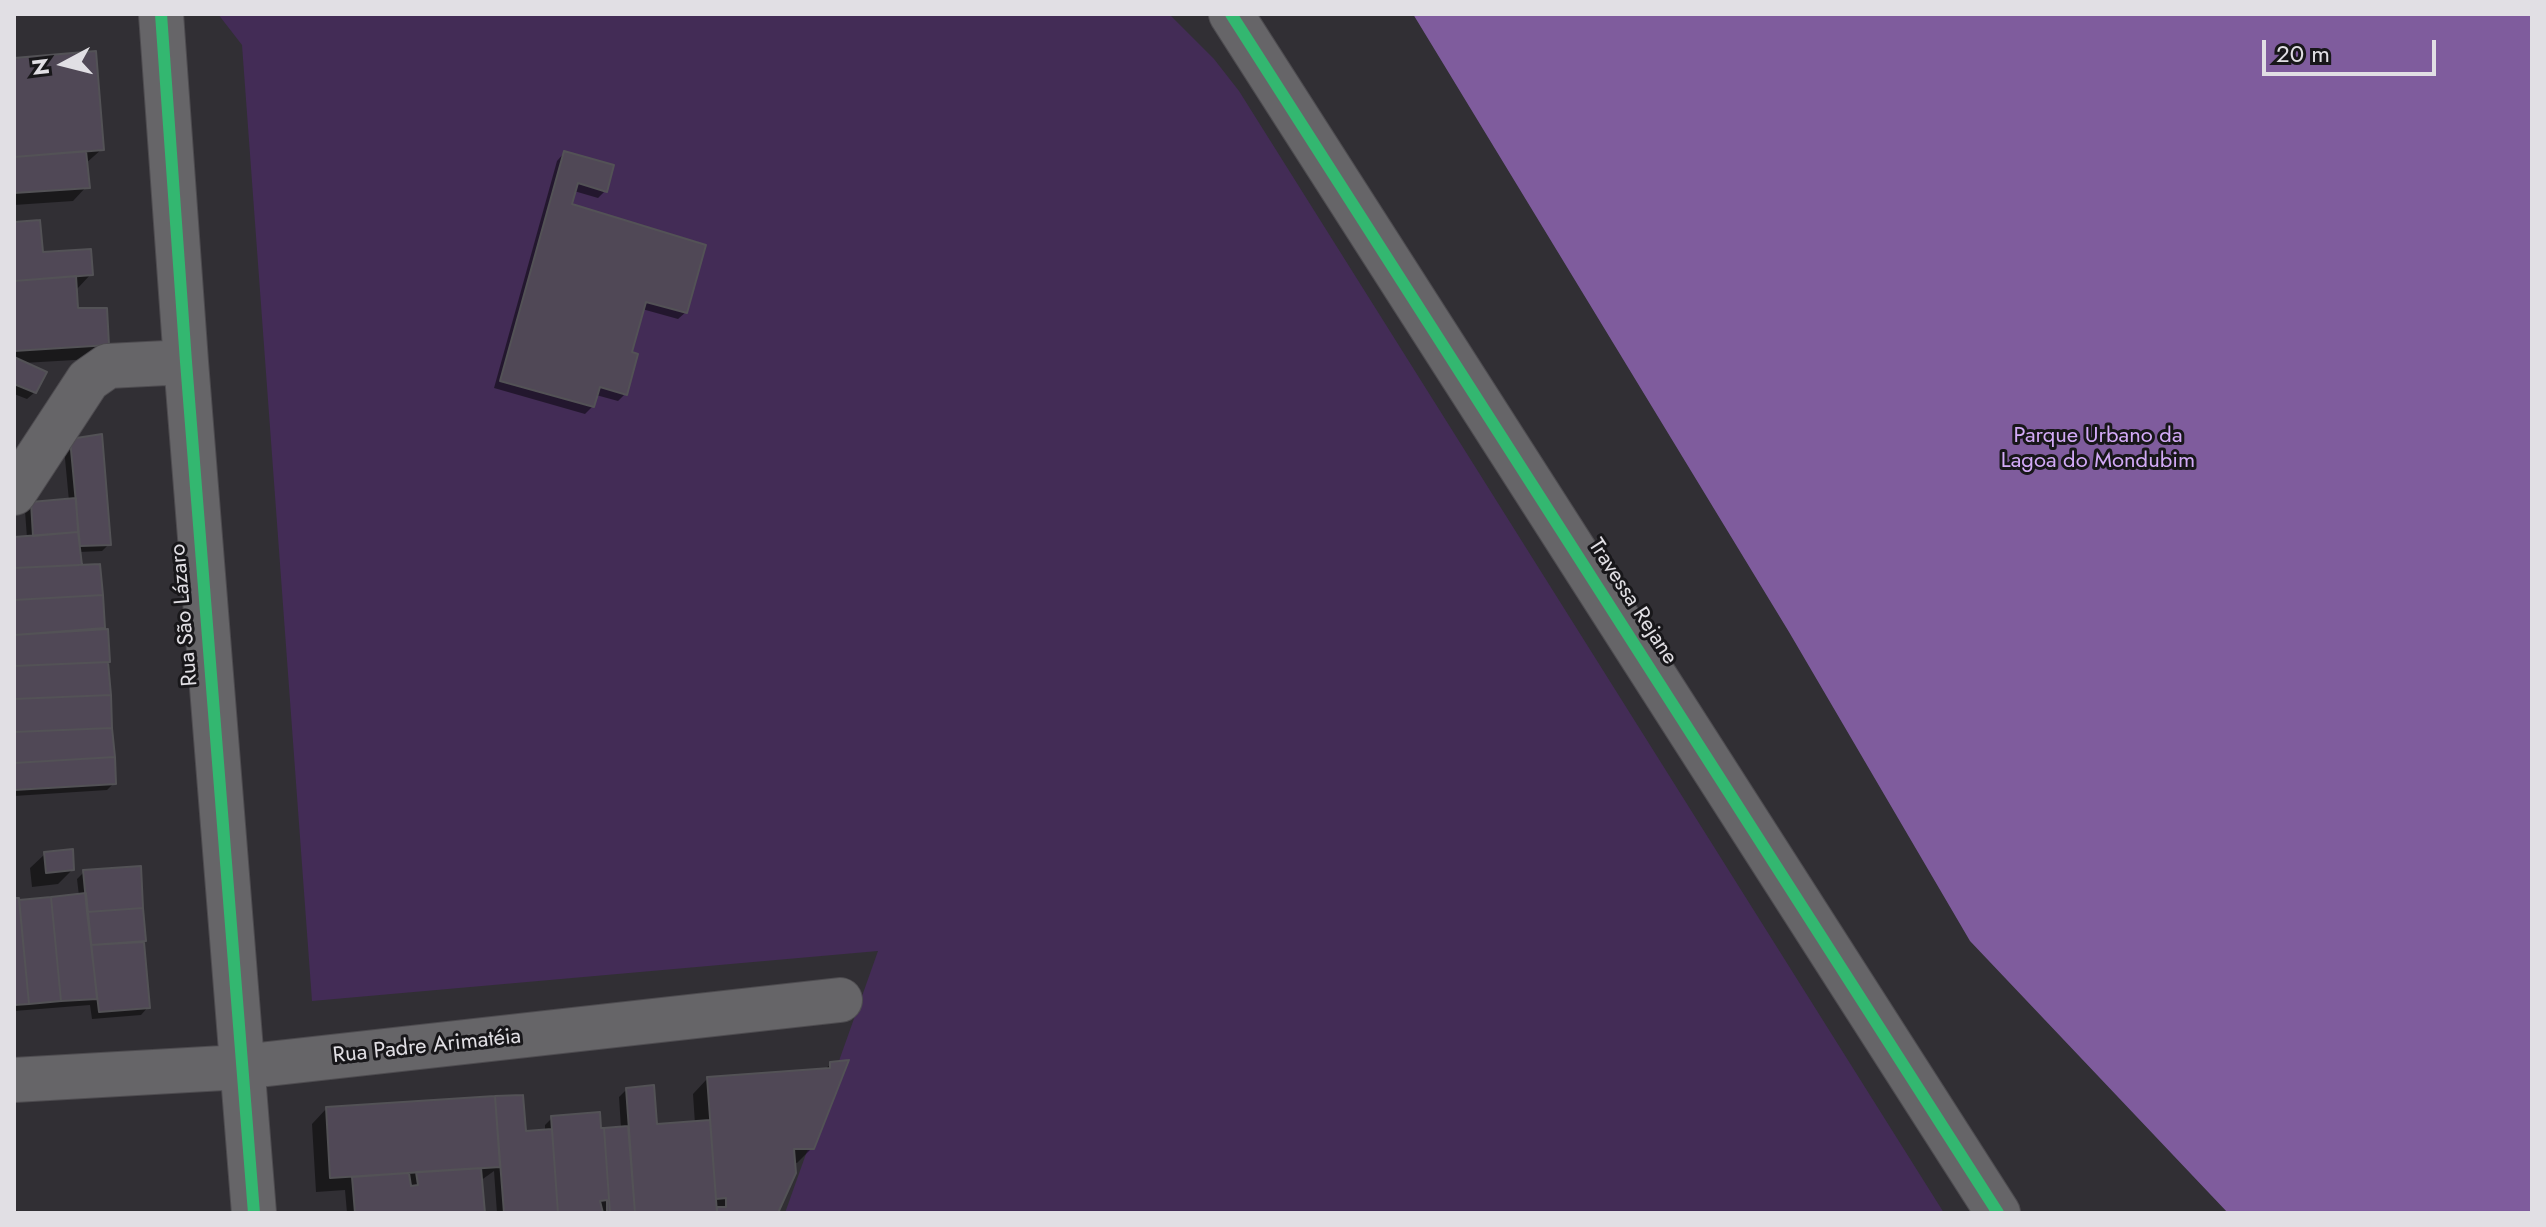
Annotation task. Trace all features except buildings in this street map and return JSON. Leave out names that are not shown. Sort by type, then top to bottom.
[{"type":"street","name":"Rua São Lázaro","points":[[161,14],[254,1213]]},
{"type":"street","name":"Travessa Rejane","points":[[1231,14],[1998,1213]]},
{"type":"street","points":[[14,493],[88,380],[108,366],[186,362]]},
{"type":"street","name":"Rua Padre Arimatéia","points":[[14,1080],[241,1067],[840,1000]]},
{"type":"shaded area","points":[[218,14],[1169,14],[1214,59],[1239,91],[1944,1213],[785,1213],[878,951],[312,1001],[242,45]]},
{"type":"shaded area","name":"Parque Urbano da Lagoa do Mondubim","points":[[1413,14],[2532,14],[2532,1213],[2228,1213],[1970,941],[1789,632]]},
{"type":"cycle path","points":[[161,14],[254,1213]]},
{"type":"cycle path","points":[[1231,14],[1998,1213]]}]
